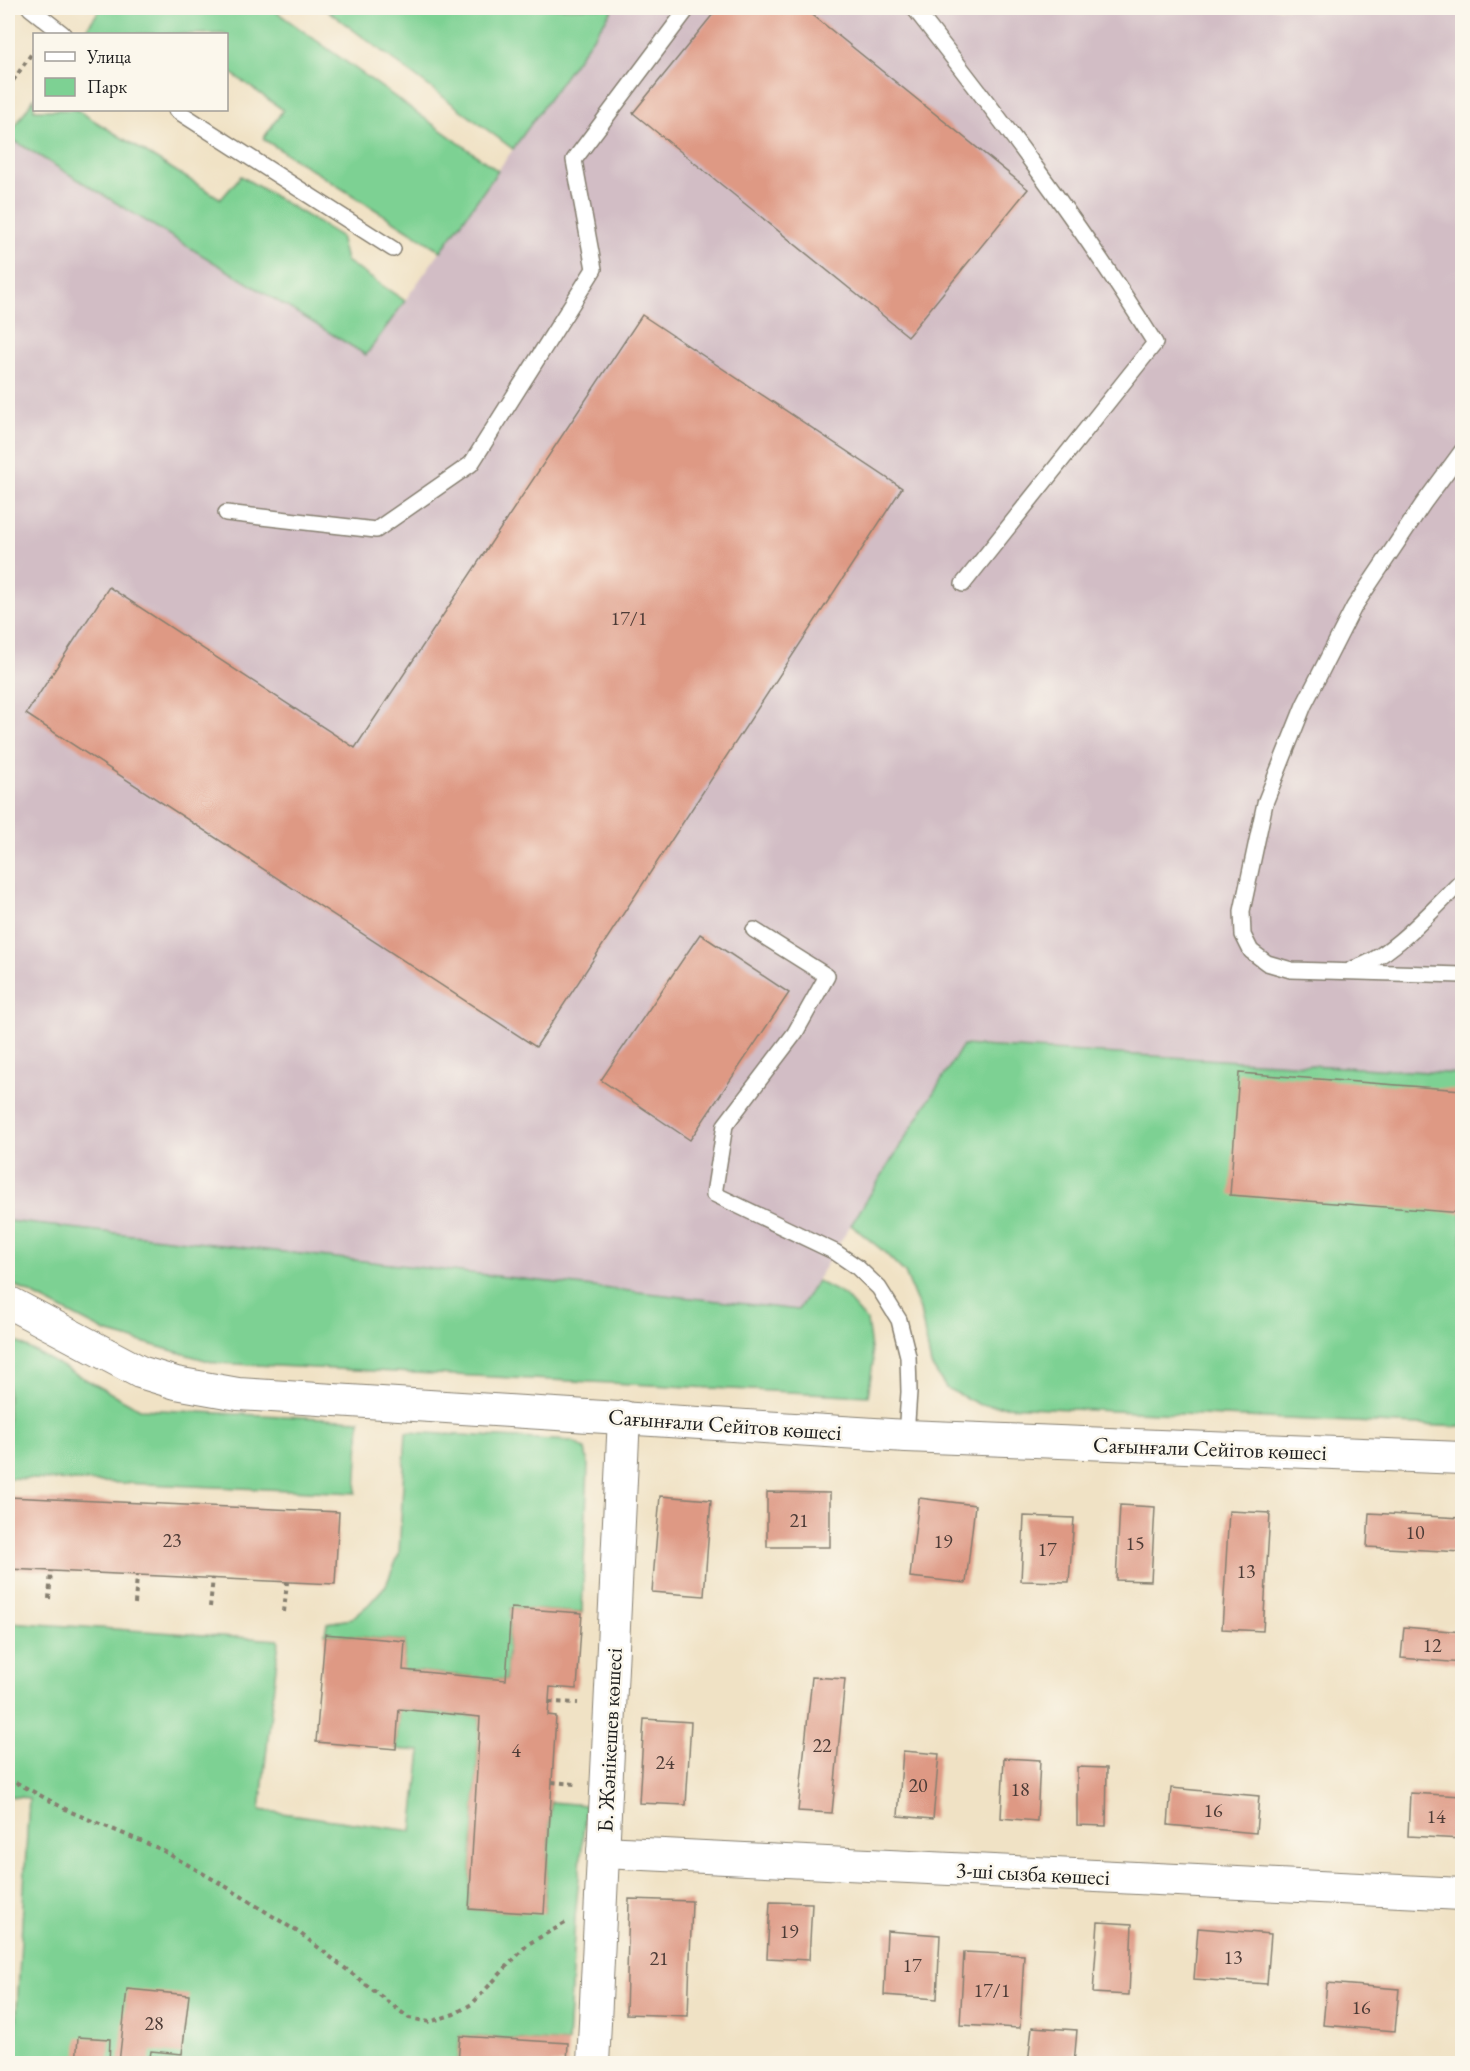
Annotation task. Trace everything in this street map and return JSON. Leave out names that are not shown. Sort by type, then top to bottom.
[{"type":"street","name":"Сағынғали Сейітов көшесі","points":[[8,1302],[140,1372],[176,1383],[238,1394],[906,1436],[1462,1458]]},
{"type":"street","name":"Б. Жәнікешев көшесі","points":[[593,2064],[624,1417]]},
{"type":"street","name":"3-ші сызба көшесі","points":[[603,1852],[1462,1894]]},
{"type":"lane","points":[[30,8],[62,33]]},
{"type":"lane","points":[[226,513],[376,530],[471,464],[594,269],[574,160],[688,8]]},
{"type":"lane","points":[[914,8],[996,112],[1121,288],[1155,343],[963,584]]},
{"type":"lane","points":[[178,111],[393,249]]},
{"type":"lane","points":[[1462,454],[1423,504],[1354,607],[1305,705],[1265,803],[1242,911],[1243,935],[1251,951],[1267,963],[1291,970],[1462,975]]},
{"type":"lane","points":[[1340,972],[1376,960],[1462,881]]},
{"type":"lane","points":[[754,930],[827,976],[795,1033],[725,1125],[714,1194],[835,1252],[857,1267],[879,1288],[899,1320],[908,1356],[909,1392],[906,1436]]},
{"type":"path","points":[[8,88],[33,51]]},
{"type":"path","points":[[48,1599],[51,1571]]},
{"type":"path","points":[[135,1604],[137,1575]]},
{"type":"path","points":[[210,1607],[213,1578]]},
{"type":"path","points":[[285,1612],[286,1582]]},
{"type":"path","points":[[8,1778],[71,1812],[160,1849],[225,1886],[301,1934],[409,2018],[430,2022],[454,2014],[472,2004],[528,1944],[575,1918],[600,1918]]},
{"type":"shaded area","points":[[614,8],[1462,8],[1462,1074],[963,1044],[798,1310],[8,1221],[8,138],[366,355]]},
{"type":"green space","points":[[101,8],[271,8],[498,171],[441,251],[263,139],[283,110],[228,71],[228,33],[96,33],[87,28]]},
{"type":"green space","points":[[324,8],[614,8],[513,149]]},
{"type":"green space","points":[[33,100],[33,111],[79,111],[221,199],[241,176],[340,236],[346,261],[405,301],[366,355],[8,137]]},
{"type":"green space","points":[[963,1045],[1462,1074],[1462,1427],[980,1405],[946,1388],[931,1365],[920,1310],[905,1273],[882,1250],[851,1225]]},
{"type":"green space","points":[[8,1221],[798,1310],[817,1281],[844,1295],[867,1321],[873,1362],[868,1396],[216,1363],[106,1332],[8,1282]]},
{"type":"green space","points":[[8,1337],[140,1409],[360,1420],[356,1493],[8,1478]]},
{"type":"green space","points":[[406,1432],[572,1441],[585,1449],[588,1465],[582,1613],[511,1608],[506,1680],[403,1670],[405,1641],[325,1634],[327,1623],[351,1619],[369,1604],[386,1585],[399,1554]]},
{"type":"green space","points":[[8,1622],[279,1640],[260,1810],[412,1831],[421,1751],[396,1749],[399,1709],[480,1717],[469,1909],[544,1913],[551,1802],[586,1805],[575,1918],[568,2043],[460,2036],[458,2064],[14,2063],[29,1798],[8,1796]]},
{"type":"building","points":[[718,8],[804,8],[1028,189],[908,336],[633,113]]},
{"type":"building","points":[[642,315],[902,488],[536,1047],[26,714],[109,587],[355,748]]},
{"type":"building","points":[[700,934],[789,993],[690,1140],[601,1080]]},
{"type":"building","points":[[1239,1073],[1462,1090],[1462,1213],[1230,1195]]},
{"type":"building","points":[[767,1492],[830,1493],[830,1547],[767,1547]]},
{"type":"building","points":[[660,1496],[711,1500],[704,1596],[652,1592]]},
{"type":"building","points":[[8,1497],[339,1512],[335,1584],[8,1569]]},
{"type":"building","points":[[919,1498],[975,1505],[966,1583],[910,1577]]},
{"type":"building","points":[[1120,1505],[1155,1507],[1151,1581],[1116,1580]]},
{"type":"building","points":[[1229,1511],[1270,1513],[1263,1631],[1222,1629]]},
{"type":"building","points":[[1369,1513],[1462,1518],[1462,1552],[1367,1547]]},
{"type":"building","points":[[1024,1516],[1074,1518],[1069,1582],[1021,1581]]},
{"type":"building","points":[[511,1608],[582,1613],[577,1689],[550,1687],[548,1715],[556,1716],[544,1914],[469,1909],[480,1717],[399,1709],[396,1749],[316,1742],[325,1634],[405,1641],[403,1670],[506,1680]]},
{"type":"building","points":[[1404,1627],[1462,1632],[1462,1663],[1401,1658]]},
{"type":"building","points":[[812,1677],[845,1679],[832,1813],[798,1811]]},
{"type":"building","points":[[644,1719],[691,1722],[686,1805],[639,1803]]},
{"type":"building","points":[[903,1751],[939,1754],[933,1819],[898,1816]]},
{"type":"building","points":[[1004,1758],[1040,1760],[1037,1821],[1001,1818]]},
{"type":"building","points":[[1077,1767],[1107,1768],[1106,1826],[1077,1825]]},
{"type":"building","points":[[1171,1788],[1259,1796],[1256,1833],[1168,1825]]},
{"type":"building","points":[[1410,1793],[1462,1796],[1462,1839],[1408,1836]]},
{"type":"building","points":[[629,1899],[692,1901],[688,2016],[626,2014]]},
{"type":"building","points":[[770,1902],[812,1903],[809,1960],[767,1958]]},
{"type":"building","points":[[1098,1922],[1132,1924],[1129,1995],[1093,1993]]},
{"type":"building","points":[[1198,1928],[1271,1934],[1267,1984],[1194,1979]]},
{"type":"building","points":[[887,1931],[940,1935],[937,1999],[884,1995]]},
{"type":"building","points":[[964,1952],[1024,1955],[1020,2028],[960,2025]]},
{"type":"building","points":[[1327,1983],[1399,1989],[1395,2031],[1323,2025]]},
{"type":"building","points":[[127,1989],[189,1995],[182,2054],[151,2051],[149,2064],[119,2063]]},
{"type":"building","points":[[1032,2027],[1077,2030],[1074,2064],[1028,2064]]},
{"type":"building","points":[[460,2036],[568,2043],[567,2064],[458,2064]]},
{"type":"building","points":[[78,2037],[110,2039],[109,2064],[76,2064]]}]
